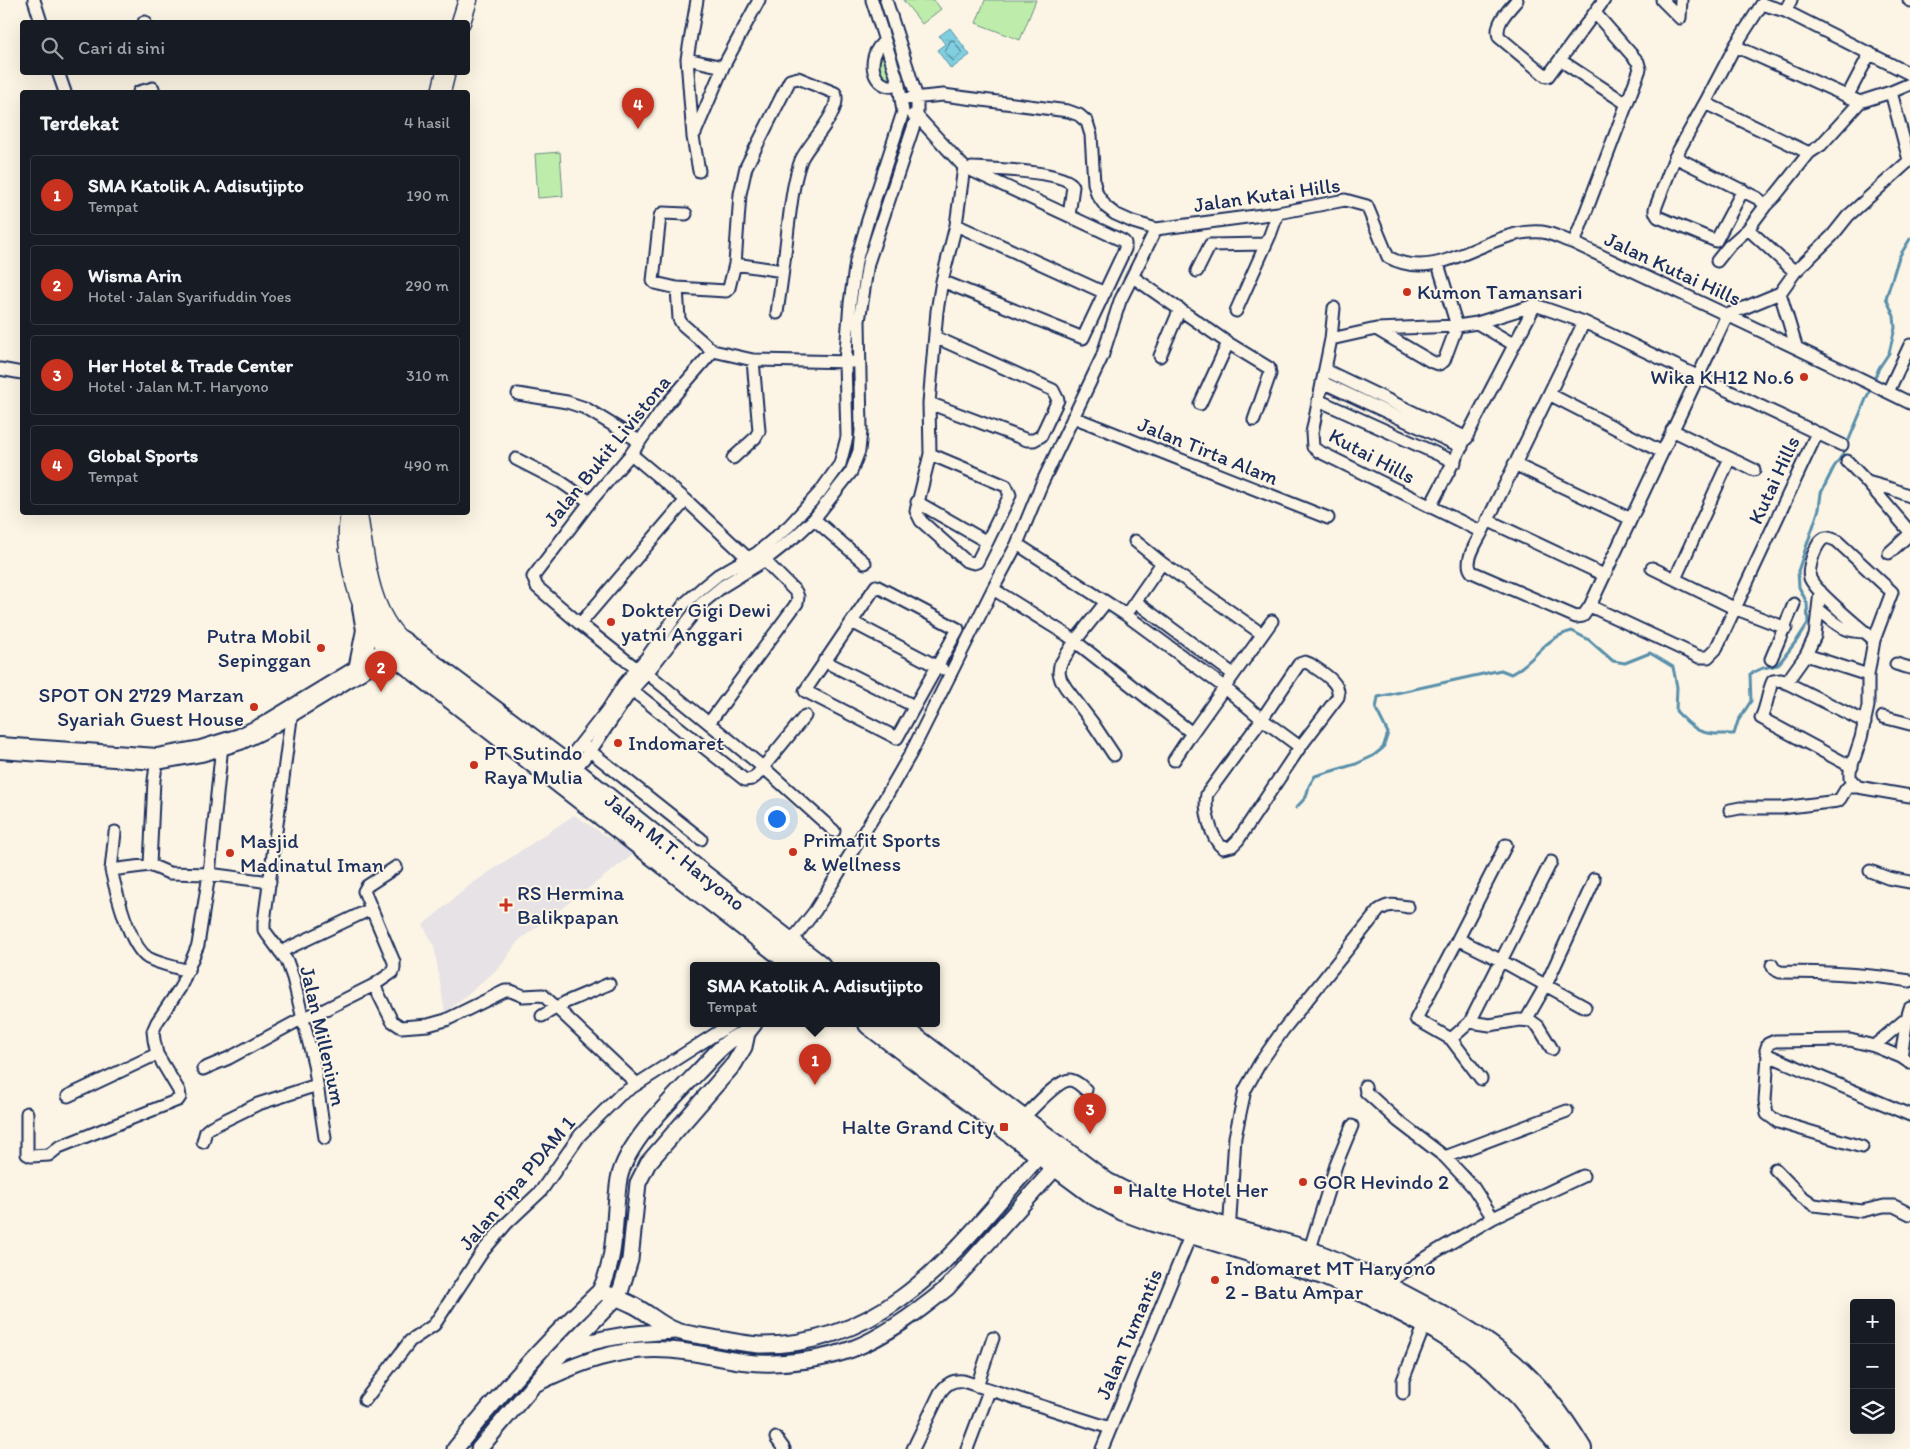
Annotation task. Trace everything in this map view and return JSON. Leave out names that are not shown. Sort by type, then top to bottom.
[{"type":"highway","points":[[360,670],[367,630],[363,608]]},
{"type":"highway","points":[[0,748],[158,759],[185,755],[222,745],[265,727],[360,670],[395,646]]},
{"type":"highway","name":"Jalan M.T. Haryono","points":[[395,646],[414,670],[594,811],[635,840],[713,903],[790,959],[803,962]]},
{"type":"highway","name":"Jalan M.T. Haryono","points":[[395,646],[569,767],[790,959]]},
{"type":"highway","points":[[360,670],[388,667],[414,670]]},
{"type":"highway","points":[[874,1027],[1055,1154],[1118,1190],[1176,1213],[1228,1237],[1323,1274],[1390,1305],[1471,1351],[1494,1370],[1520,1396],[1563,1449]]},
{"type":"highway","points":[[900,1027],[1021,1120],[1095,1194],[1123,1210],[1191,1234],[1228,1237],[1309,1252],[1384,1285],[1463,1329],[1501,1354],[1539,1392],[1581,1449]]},
{"type":"main road","points":[[454,20],[460,0]]},
{"type":"main road","points":[[462,20],[468,0]]},
{"type":"main road","points":[[434,90],[437,75]]},
{"type":"main road","points":[[442,90],[445,75]]},
{"type":"main road","name":"Jalan M.T. Haryono","points":[[350,515],[347,540],[356,590],[363,608],[395,646]]},
{"type":"main road","name":"Jalan M.T. Haryono","points":[[358,515],[367,573],[376,602],[392,633],[395,646]]},
{"type":"street","points":[[34,0],[41,20]]},
{"type":"street","points":[[697,0],[687,59],[693,137],[699,171]]},
{"type":"street","points":[[693,137],[723,67],[759,0]]},
{"type":"street","points":[[757,559],[802,513],[833,477],[845,449],[848,424],[845,362],[856,262],[904,112],[899,85],[872,0]]},
{"type":"street","points":[[569,767],[580,744],[608,709],[701,604],[757,559],[814,519],[851,472],[859,451],[861,431],[859,320],[868,263],[917,116],[917,98],[886,0]]},
{"type":"street","points":[[1517,0],[1500,22],[1497,32],[1499,37],[1544,76],[1548,76],[1604,0]]},
{"type":"street","points":[[1662,0],[1680,18],[1681,0]]},
{"type":"street","points":[[1785,11],[1791,0]]},
{"type":"street","points":[[1729,246],[1658,217],[1655,212],[1675,157],[1758,2],[1785,11],[1910,74]]},
{"type":"street","points":[[1574,243],[1640,68],[1640,64],[1595,12]]},
{"type":"street","points":[[884,41],[877,46],[872,66],[873,72],[887,86],[899,85]]},
{"type":"street","points":[[1735,46],[1860,102]]},
{"type":"street","points":[[1847,97],[1870,54]]},
{"type":"street","points":[[687,59],[723,67]]},
{"type":"street","points":[[1560,60],[1627,104]]},
{"type":"street","points":[[59,75],[64,90]]},
{"type":"street","points":[[686,214],[663,213],[659,219],[653,281],[677,288],[726,291],[729,288],[735,264],[740,194],[746,167],[790,80],[795,78],[835,93],[837,99],[827,122],[802,158],[794,181],[777,313]]},
{"type":"street","points":[[1717,261],[1729,246],[1748,229],[1809,153],[1822,145],[1860,102],[1910,84]]},
{"type":"street","points":[[146,90],[153,88]]},
{"type":"street","points":[[1584,322],[1468,562],[1469,569],[1472,572],[1572,616],[1583,616],[1590,606],[1726,315],[1780,293],[1795,272],[1832,236],[1848,216],[1909,160],[1891,92]]},
{"type":"street","name":"Jalan Kutai Hills","points":[[917,98],[943,95],[1068,111],[1079,115],[1087,122],[1091,135],[1094,183],[1097,194],[1114,214],[1156,229],[1278,213],[1345,200],[1367,206],[1388,257],[1403,264],[1438,264],[1489,243],[1518,234],[1543,232],[1574,243],[1796,346],[1884,391]]},
{"type":"street","points":[[902,99],[917,98]]},
{"type":"street","points":[[1705,103],[1809,153]]},
{"type":"street","points":[[904,112],[917,116],[964,167],[1123,240],[1125,243],[1125,249],[1083,338],[942,281]]},
{"type":"street","points":[[1675,157],[1743,190],[1766,205]]},
{"type":"street","points":[[964,167],[1023,171],[1063,178],[1071,182],[1073,186],[1069,216]]},
{"type":"street","points":[[930,454],[1006,486],[1008,489],[1010,495],[978,562],[966,561],[921,521],[916,511],[930,454],[929,403],[937,311],[942,281],[956,225],[964,167]]},
{"type":"street","points":[[1716,241],[1743,190]]},
{"type":"street","points":[[1236,311],[1278,213]]},
{"type":"street","points":[[956,225],[1105,293]]},
{"type":"street","points":[[790,959],[815,911],[884,800],[911,752],[1017,544],[1042,483],[1102,357],[1120,301],[1156,229]]},
{"type":"street","points":[[1748,229],[1795,272]]},
{"type":"street","points":[[1197,271],[1210,245],[1266,244]]},
{"type":"street","points":[[735,264],[783,271]]},
{"type":"street","points":[[1376,329],[1432,362],[1439,364],[1444,361],[1457,326],[1438,264]]},
{"type":"street","points":[[1133,277],[1228,342],[1266,365],[1270,371],[1254,420]]},
{"type":"street","points":[[677,288],[679,319],[682,324],[713,351],[752,360],[859,361]]},
{"type":"street","points":[[1780,293],[1796,346]]},
{"type":"street","points":[[1331,340],[1376,329],[1457,326],[1477,323],[1535,305]]},
{"type":"street","name":"Kutai Hills","points":[[1430,508],[1455,462],[1513,344],[1535,305],[1584,322],[1817,433],[1716,649],[1708,657],[1699,657],[1590,606]]},
{"type":"street","name":"Kutai Hills","points":[[1334,308],[1331,340],[1312,433],[1314,447],[1318,452],[1482,532]]},
{"type":"street","points":[[1160,356],[1180,310]]},
{"type":"street","points":[[1477,323],[1513,344]]},
{"type":"street","points":[[929,403],[1027,440],[1034,440],[1041,436],[1058,400],[1053,390],[935,337]]},
{"type":"street","points":[[1200,404],[1228,342]]},
{"type":"street","points":[[1910,345],[1884,391],[1910,403]]},
{"type":"street","name":"Jalan Bukit Livistona","points":[[580,624],[537,586],[533,577],[590,502],[632,454],[639,441],[662,411],[713,351]]},
{"type":"street","points":[[733,458],[755,438],[759,431],[752,360]]},
{"type":"street","points":[[0,369],[20,373]]},
{"type":"street","points":[[1325,370],[1465,442]]},
{"type":"street","points":[[1322,382],[1465,442]]},
{"type":"street","points":[[518,394],[575,404],[592,412],[639,441]]},
{"type":"street","points":[[1548,394],[1662,452]]},
{"type":"street","points":[[1318,400],[1455,462]]},
{"type":"street","name":"Jalan Tirta Alam","points":[[1074,417],[1328,518]]},
{"type":"street","points":[[1672,430],[1754,470]]},
{"type":"street","points":[[1817,433],[1842,445]]},
{"type":"street","points":[[632,454],[796,592],[798,597],[797,603],[709,723]]},
{"type":"street","points":[[1675,579],[1730,458]]},
{"type":"street","points":[[516,459],[561,482],[590,502]]},
{"type":"street","points":[[1847,461],[1910,533],[1889,553]]},
{"type":"street","points":[[840,464],[851,472]]},
{"type":"street","points":[[1514,464],[1630,519]]},
{"type":"street","points":[[1867,482],[1892,488],[1910,496]]},
{"type":"street","points":[[686,500],[580,624],[640,674],[709,723],[764,768],[834,831]]},
{"type":"street","points":[[917,502],[987,542]]},
{"type":"street","points":[[814,519],[865,563]]},
{"type":"street","points":[[1487,520],[1604,575]]},
{"type":"street","points":[[1858,787],[1850,779],[1868,706],[1870,636],[1892,592],[1837,541],[1827,537],[1821,540],[1816,547],[1810,570],[1810,578],[1820,591],[1870,636]]},
{"type":"street","points":[[1135,541],[1162,563],[1262,634]]},
{"type":"street","points":[[1017,544],[1126,615],[1224,687],[1262,719],[1300,747]]},
{"type":"street","points":[[1126,615],[1162,563]]},
{"type":"street","points":[[1652,568],[1734,608],[1786,628]]},
{"type":"street","points":[[876,586],[958,629],[896,738],[805,691],[824,661],[876,586]]},
{"type":"street","points":[[993,588],[1075,641],[1192,733]]},
{"type":"street","points":[[1786,683],[1806,655],[1814,636],[1820,591]]},
{"type":"street","points":[[1106,602],[1075,641],[1060,666],[1061,680],[1114,755]]},
{"type":"street","points":[[1136,602],[1233,674]]},
{"type":"street","points":[[1771,659],[1786,628],[1794,604]]},
{"type":"street","points":[[1818,609],[1844,629],[1870,636]]},
{"type":"street","points":[[1174,760],[1272,621]]},
{"type":"street","points":[[852,622],[950,674]]},
{"type":"street","points":[[1806,655],[1868,675]]},
{"type":"street","points":[[824,661],[914,706]]},
{"type":"street","points":[[1305,662],[1310,664],[1338,687],[1339,695],[1335,702],[1300,747],[1238,840],[1232,846],[1223,848],[1219,845],[1209,822],[1206,807],[1207,794],[1262,719],[1299,664],[1305,662]]},
{"type":"street","points":[[1896,664],[1910,668]]},
{"type":"street","points":[[1852,766],[1761,718],[1768,701],[1771,682],[1776,680],[1786,683],[1865,722]]},
{"type":"street","points":[[569,767],[591,750],[628,687]]},
{"type":"street","points":[[628,687],[741,778],[746,780],[752,779],[764,768],[806,716]]},
{"type":"street","name":"Jalan Millenium","points":[[292,711],[264,930],[290,968],[317,1085],[325,1138]]},
{"type":"street","points":[[1883,717],[1910,724]]},
{"type":"street","points":[[580,744],[591,750],[701,839]]},
{"type":"street","points":[[27,1113],[27,1154],[31,1156],[49,1155],[59,1146],[178,1100],[180,1097],[179,1091],[157,1054],[153,1031],[156,1022],[180,988],[198,945],[209,874],[222,745]]},
{"type":"street","points":[[150,865],[154,780],[158,759]]},
{"type":"street","points":[[1730,810],[1740,808],[1781,808],[1838,801],[1842,798],[1845,789],[1848,787],[1910,796]]},
{"type":"street","points":[[115,832],[111,870],[130,930],[140,951],[149,958],[188,971]]},
{"type":"street","points":[[1481,1079],[1451,1039],[1416,1019],[1506,845]]},
{"type":"street","points":[[1451,1039],[1470,1022],[1551,862]]},
{"type":"street","points":[[111,870],[150,865],[169,873],[209,874],[270,882]]},
{"type":"street","points":[[204,1069],[229,1058],[302,1018],[374,985],[389,975],[394,968],[391,955],[370,909],[365,889],[396,867]]},
{"type":"street","points":[[1870,871],[1888,878],[1910,882]]},
{"type":"street","points":[[1526,1020],[1546,985],[1594,879]]},
{"type":"street","points":[[1228,1237],[1235,1137],[1245,1090],[1260,1063],[1283,1030],[1379,910],[1393,904],[1408,907]]},
{"type":"street","points":[[280,952],[370,909]]},
{"type":"street","points":[[1458,939],[1585,1007]]},
{"type":"street","points":[[1772,965],[1774,969],[1780,972],[1826,972],[1910,981]]},
{"type":"street","points":[[542,1016],[609,984]]},
{"type":"street","points":[[374,985],[392,1021],[401,1027],[428,1025],[446,1020],[508,990],[523,996],[543,995],[558,1007],[636,1084]]},
{"type":"street","points":[[1874,1046],[1908,1013]]},
{"type":"street","points":[[1862,1148],[1778,1122],[1767,1114],[1765,1101],[1768,1055],[1766,1046],[1776,1042],[1850,1040],[1874,1046],[1905,1060],[1908,1013]]},
{"type":"street","points":[[1470,1022],[1490,1025],[1526,1020],[1538,1026],[1552,1049]]},
{"type":"street","name":"Jalan Pipa PDAM 1","points":[[364,1400],[410,1340],[434,1325],[483,1251],[507,1223],[541,1191],[580,1135],[620,1095],[726,1027]]},
{"type":"street","points":[[455,1449],[516,1377],[566,1323],[600,1291],[610,1263],[620,1178],[626,1159],[670,1102],[725,1045],[750,1028]]},
{"type":"street","points":[[479,1449],[562,1352],[616,1298],[626,1277],[630,1260],[638,1183],[648,1163],[734,1064],[744,1047],[750,1028]]},
{"type":"street","points":[[68,1096],[157,1054]]},
{"type":"street","points":[[1768,1055],[1910,1114]]},
{"type":"street","points":[[1021,1120],[1058,1085],[1066,1080],[1078,1082],[1086,1090]]},
{"type":"street","points":[[203,1142],[206,1131],[211,1127],[258,1104],[317,1085]]},
{"type":"street","points":[[1365,1086],[1366,1092],[1398,1121],[1445,1157],[1473,1186],[1493,1218]]},
{"type":"street","points":[[1445,1157],[1567,1111]]},
{"type":"street","points":[[1309,1252],[1336,1165],[1352,1126]]},
{"type":"street","points":[[516,1377],[562,1352],[587,1342],[627,1334],[675,1330],[757,1345],[819,1338],[853,1327],[919,1285],[946,1262],[1007,1195],[1055,1154]]},
{"type":"street","points":[[535,1384],[595,1358],[629,1351],[670,1350],[732,1360],[774,1363],[831,1355],[852,1349],[890,1328],[933,1299],[961,1273],[1021,1206],[1055,1154]]},
{"type":"street","points":[[1775,1169],[1801,1196],[1814,1205],[1862,1210],[1894,1206],[1910,1214]]},
{"type":"street","points":[[1384,1285],[1493,1218],[1583,1176]]},
{"type":"street","points":[[620,1178],[638,1183]]},
{"type":"street","points":[[1007,1195],[1021,1206]]},
{"type":"street","name":"Jalan Tumantis","points":[[1102,1449],[1191,1234]]},
{"type":"street","points":[[946,1262],[961,1273]]},
{"type":"street","points":[[600,1291],[631,1304],[675,1330]]},
{"type":"street","points":[[1403,1393],[1403,1380],[1425,1324]]},
{"type":"street","points":[[627,1334],[629,1351]]},
{"type":"street","points":[[977,1386],[992,1338]]},
{"type":"street","points":[[912,1449],[944,1387],[956,1380],[1110,1428]]},
{"type":"street","points":[[967,1449],[989,1390]]},
{"type":"street","points":[[776,1438],[784,1449]]},
{"type":"shaded area","name":"RS Hermina Balikpapan","points":[[574,815],[634,854],[518,941],[500,967],[445,1013],[434,946],[423,925],[470,885]]},
{"type":"green space","points":[[903,0],[934,0],[941,9],[922,24]]},
{"type":"green space","points":[[985,0],[1036,0],[1020,40],[976,23]]},
{"type":"green space","points":[[884,50],[890,78],[886,79],[880,77],[876,57]]},
{"type":"green space","points":[[560,152],[563,196],[538,198],[535,154]]},
{"type":"water","points":[[950,28],[970,55],[951,69],[937,50],[945,44],[939,36]]},
{"type":"waterway","points":[[1296,808],[1306,797],[1309,786],[1315,776],[1356,764],[1373,756],[1383,748],[1388,733],[1376,709],[1378,697],[1501,670],[1511,674],[1527,663],[1554,639],[1572,631],[1589,640],[1613,661],[1625,663],[1650,653],[1673,667],[1677,687],[1676,711],[1690,725],[1701,732],[1734,734],[1738,721],[1751,701],[1750,674],[1763,668],[1778,665],[1808,623],[1807,603],[1799,587],[1798,571],[1819,509],[1821,493],[1843,454],[1879,368],[1889,353],[1895,328],[1894,316],[1886,298],[1899,257],[1910,239]]},
{"type":"place","name":"Global Sports","points":[[638,129]]},
{"type":"place","name":"Kumon Tamansari","points":[[1407,292]]},
{"type":"place","name":"Wika KH12 No.6","points":[[1804,377]]},
{"type":"place","name":"Dokter Gigi Dewi yatni Anggari","points":[[611,622]]},
{"type":"place","name":"Putra Mobil Sepinggan","points":[[321,648]]},
{"type":"place","name":"Wisma Arin","points":[[381,692]]},
{"type":"place","name":"SPOT ON 2729 Marzan Syariah Guest House","points":[[254,707]]},
{"type":"place","name":"Indomaret","points":[[618,743]]},
{"type":"place","name":"PT Sutindo Raya Mulia","points":[[474,765]]},
{"type":"place","name":"Primafit Sports & Wellness","points":[[793,852]]},
{"type":"place","name":"Masjid Madinatul Iman","points":[[230,853]]},
{"type":"place","name":"RS Hermina Balikpapan","points":[[506,905]]},
{"type":"place","name":"SMA Katolik A. Adisutjipto","points":[[815,1085]]},
{"type":"place","name":"Halte Grand City","points":[[1004,1127]]},
{"type":"place","name":"Her Hotel & Trade Center","points":[[1090,1134]]},
{"type":"place","name":"GOR Hevindo 2","points":[[1303,1182]]},
{"type":"place","name":"Halte Hotel Her","points":[[1118,1190]]},
{"type":"place","name":"Indomaret MT Haryono 2 - Batu Ampar","points":[[1215,1280]]}]
